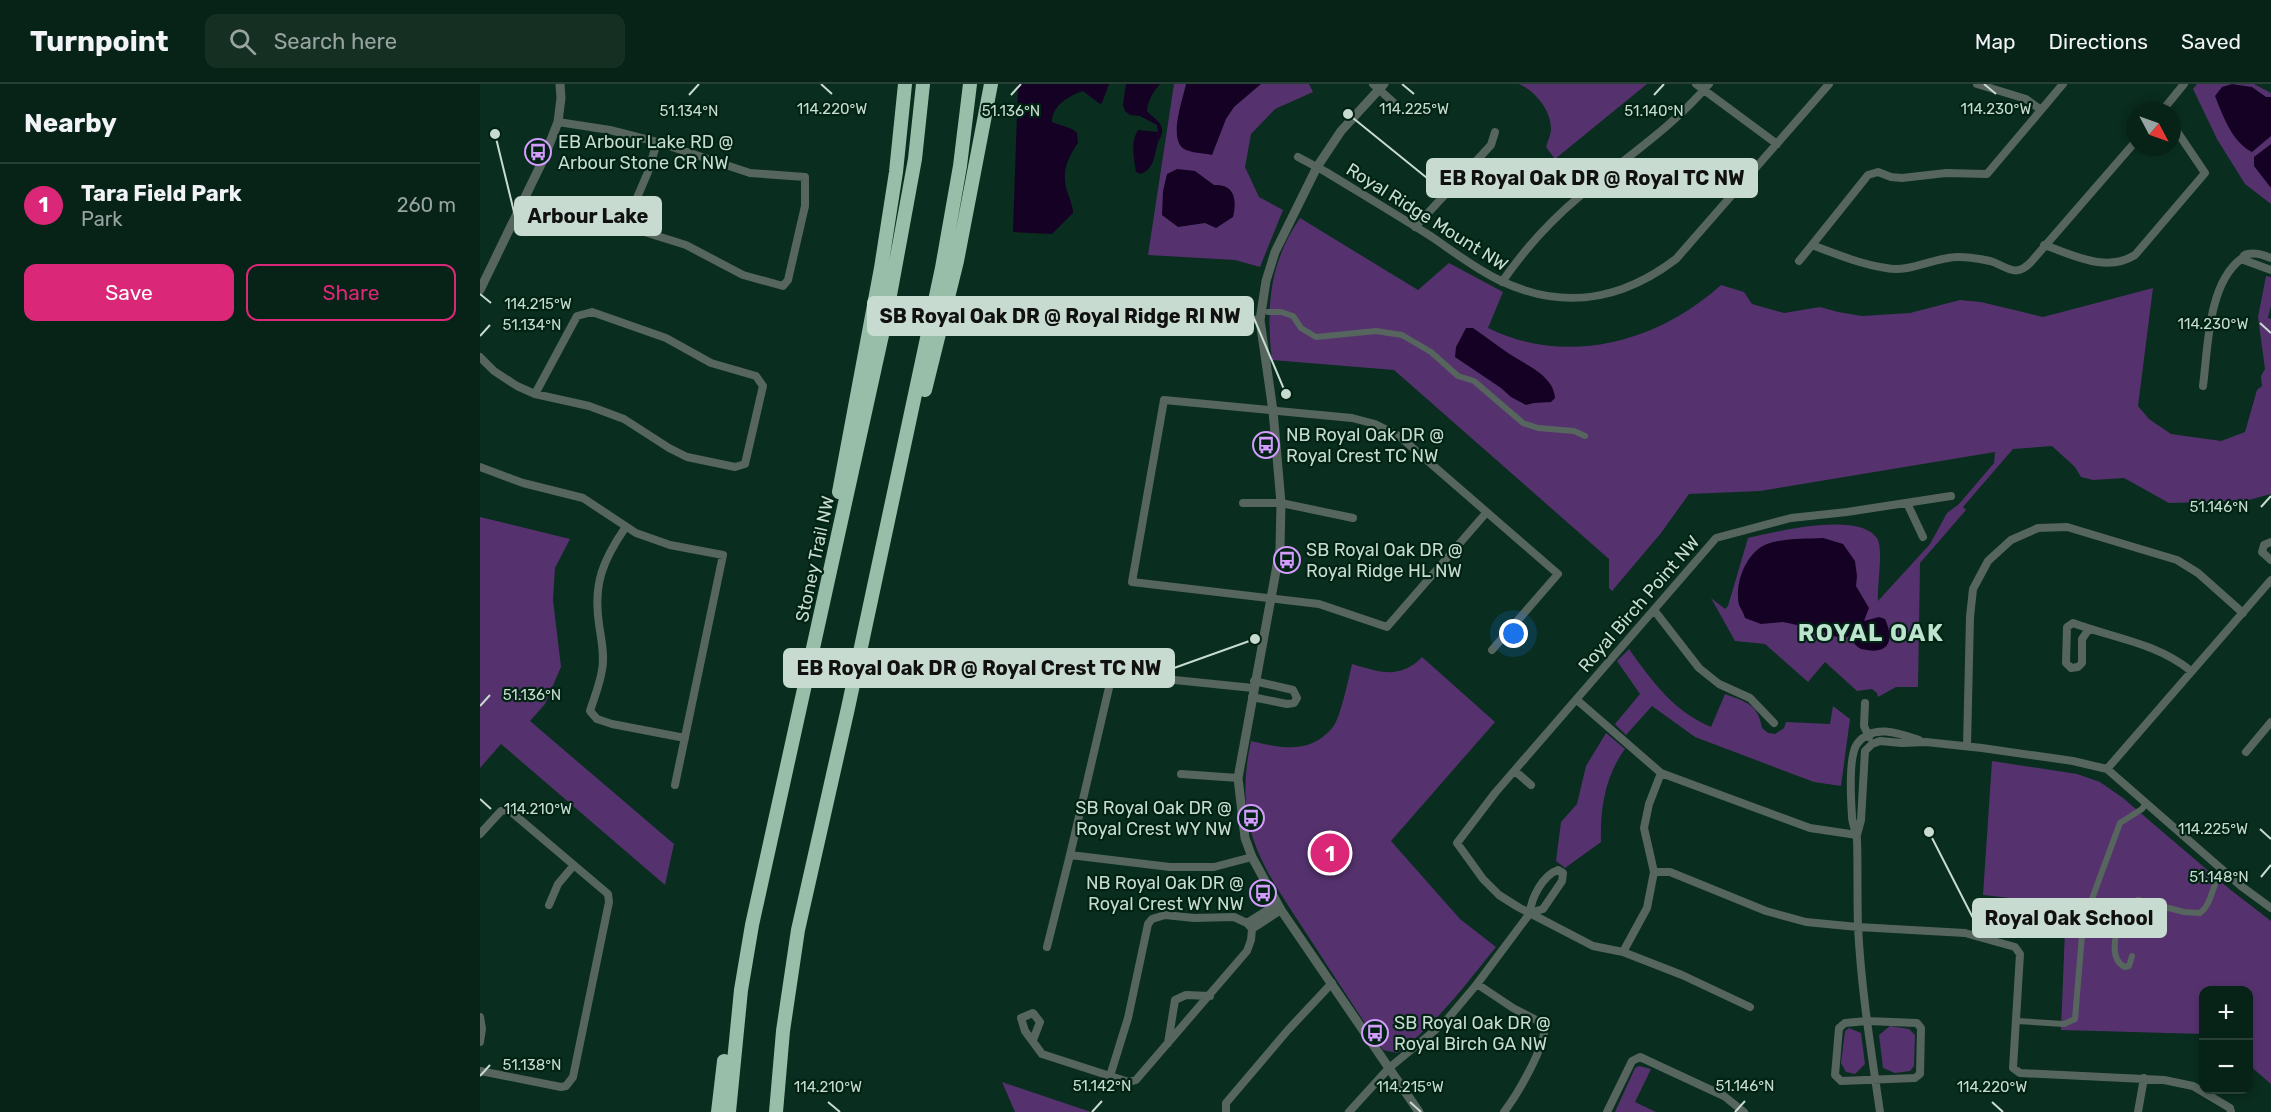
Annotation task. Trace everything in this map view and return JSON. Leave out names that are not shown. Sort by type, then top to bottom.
[{"type":"highway","points":[[842,515],[838,490],[881,268],[896,172],[905,84]]},
{"type":"highway","name":"Stoney Trail NW","points":[[729,1112],[741,990],[759,892],[903,231],[915,159],[923,84]]},
{"type":"highway","points":[[776,1112],[783,1031],[798,930],[942,268],[960,166],[969,84]]},
{"type":"highway","points":[[883,539],[892,519],[957,261],[991,84]]},
{"type":"highway","points":[[718,1112],[729,1012],[741,990]]},
{"type":"street","points":[[480,290],[544,158],[558,122],[560,84]]},
{"type":"street","points":[[1696,84],[1706,87],[1777,144]]},
{"type":"street","name":"Royal Ridge Mount NW","points":[[1298,157],[1502,282],[1535,295],[1565,299],[1594,297],[1632,287],[1656,274],[1677,258],[1829,84]]},
{"type":"street","points":[[1977,84],[2026,99],[2041,110]]},
{"type":"street","points":[[1799,261],[1868,175],[1878,172],[1902,178],[1946,173],[1987,174],[2063,84]]},
{"type":"street","points":[[2169,102],[2184,84]]},
{"type":"street","points":[[1394,103],[1379,86],[1341,132],[1317,167],[1275,252],[1266,281],[1260,320],[1273,411],[1281,503],[1280,549],[1238,778],[1245,838],[1252,858],[1279,907],[1419,1112]]},
{"type":"street","points":[[1502,282],[1521,255],[1568,207],[1662,130],[1706,87]]},
{"type":"street","points":[[558,122],[610,130],[657,142],[750,173],[805,177],[805,206],[788,280],[783,286],[742,275],[686,245],[638,230],[629,223],[630,214],[648,172],[657,142]]},
{"type":"street","points":[[1415,227],[1491,145],[1495,132]]},
{"type":"street","points":[[2044,245],[2099,264],[2124,260],[2135,255],[2205,173],[2181,137]]},
{"type":"street","points":[[1812,245],[1888,269],[1906,268],[1957,257],[1990,261],[2012,271],[2025,268],[2127,151]]},
{"type":"street","points":[[2203,386],[2219,286],[2235,262],[2246,254],[2256,253],[2271,258]]},
{"type":"street","points":[[2241,259],[2271,270]]},
{"type":"street","points":[[480,357],[494,371],[517,386],[535,394],[624,419],[687,457],[735,467],[745,464],[763,386],[756,376],[711,363],[666,338],[592,312],[577,316],[535,394]]},
{"type":"street","points":[[1268,312],[1281,312],[1293,316],[1301,328],[1316,337],[1376,331],[1402,335],[1431,352],[1458,375],[1474,381],[1523,423],[1538,428],[1574,430],[1585,436]]},
{"type":"street","points":[[1184,313],[1260,320]]},
{"type":"street","points":[[1486,513],[1388,627],[1319,604],[1132,582],[1164,400],[1352,418],[1375,424],[1399,436],[1558,574],[1492,650]]},
{"type":"street","points":[[480,467],[523,483],[583,498],[603,509],[625,528],[670,545],[723,555],[675,785]]},
{"type":"street","name":"Royal Birch Point NW","points":[[1530,913],[1499,895],[1483,879],[1457,843],[1495,793],[1716,538],[1791,518],[1951,496]]},
{"type":"street","points":[[1243,503],[1281,503],[1353,518]]},
{"type":"street","points":[[1907,503],[1923,537]]},
{"type":"street","points":[[1967,746],[1970,617],[1973,588],[1988,561],[2011,540],[2038,528],[2067,527],[2177,560],[2198,573],[2243,613]]},
{"type":"street","points":[[625,528],[610,550],[597,586],[597,614],[603,670],[590,711],[597,719],[612,724],[685,738]]},
{"type":"street","points":[[2271,542],[2264,545],[2262,552],[2271,560]]},
{"type":"street","points":[[2107,769],[2271,580]]},
{"type":"street","points":[[1654,610],[1700,668],[1719,684],[1750,698],[1774,723]]},
{"type":"street","points":[[2089,629],[2082,639],[2082,663],[2078,667],[2071,668],[2066,663],[2067,627],[2073,623],[2159,650],[2176,659],[2191,671]]},
{"type":"street","points":[[1047,947],[1111,679],[1116,674],[1293,690],[1297,698],[1294,703],[1287,704],[1253,688]]},
{"type":"street","points":[[1577,700],[1661,773],[1810,828],[1857,836]]},
{"type":"street","points":[[1865,703],[1864,726],[1872,744]]},
{"type":"street","points":[[2246,752],[2271,722]]},
{"type":"street","points":[[1857,836],[1852,819],[1851,777],[1854,751],[1858,742],[1867,734],[1876,731],[1901,734],[1926,742]]},
{"type":"street","points":[[1880,1112],[1867,1021],[1858,927],[1857,836],[1861,820],[1865,751],[1872,744],[1880,741],[1967,746],[2073,761],[2107,769],[2241,886],[2271,909]]},
{"type":"street","points":[[1515,771],[1530,785]]},
{"type":"street","points":[[1623,952],[1647,908],[1654,872],[1644,828],[1649,804],[1661,773]]},
{"type":"street","points":[[1181,774],[1238,778]]},
{"type":"street","points":[[2017,1021],[2064,1024],[2075,1018],[2083,923],[2120,823],[2142,809],[2146,803]]},
{"type":"street","points":[[480,834],[501,810],[509,810],[608,894],[609,902],[573,1077],[566,1086],[561,1088],[480,1071]]},
{"type":"street","points":[[1070,855],[1181,867],[1214,867],[1252,858]]},
{"type":"street","points":[[549,904],[558,884],[573,865]]},
{"type":"street","points":[[1350,1112],[1389,1068],[1445,1022],[1530,913],[1531,901],[1551,872],[1558,870],[1563,873],[1563,880],[1543,909],[1530,913]]},
{"type":"street","points":[[1654,872],[1670,872],[1766,911],[1806,922],[1965,933],[2015,947],[2020,954],[2013,1068],[2020,1073],[2164,1080],[2193,1086],[2230,1108],[2231,1112]]},
{"type":"street","points":[[2132,956],[2129,966],[2125,967],[2117,962],[2118,929],[2126,906],[2138,900],[2184,912],[2200,913],[2208,905],[2215,882],[2219,877]]},
{"type":"street","points":[[1250,926],[1279,907]]},
{"type":"street","points":[[1530,913],[1593,946],[1623,952],[1682,975],[1750,1007]]},
{"type":"street","points":[[1110,1076],[1128,1018],[1148,924],[1152,918],[1165,915],[1194,918],[1234,917],[1250,926]]},
{"type":"street","points":[[1034,1040],[1042,1054],[1129,1082],[1136,1080],[1247,951],[1251,940],[1250,926]]},
{"type":"street","points":[[1226,1112],[1226,1103],[1288,1030],[1332,983]]},
{"type":"street","points":[[1476,984],[1513,1008],[1544,1024],[1546,1032],[1514,1099],[1504,1112]]},
{"type":"street","points":[[1168,1043],[1175,1000],[1186,995],[1210,996]]},
{"type":"street","points":[[480,1017],[482,1029],[480,1042]]},
{"type":"street","points":[[1867,1021],[1917,1023],[1922,1028],[1920,1074],[1915,1078],[1875,1080],[1841,1081],[1835,1075],[1839,1028],[1845,1023],[1867,1021]]},
{"type":"street","points":[[1607,1112],[1632,1061],[1640,1058],[1724,1096],[1744,1112]]},
{"type":"street","points":[[2138,1112],[2144,1078]]},
{"type":"shaded area","points":[[1018,84],[1109,84],[1102,103],[1100,104],[1083,91],[1062,102],[1053,116],[1052,122],[1077,133],[1078,143],[1070,155],[1065,174],[1073,213],[1052,234],[1013,232]]},
{"type":"shaded area","points":[[1126,84],[1160,84],[1151,96],[1147,111],[1160,124],[1162,133],[1151,165],[1141,174],[1136,172],[1134,161],[1133,145],[1136,135],[1138,130],[1158,132],[1157,125],[1125,111],[1123,105]]},
{"type":"shaded area","points":[[1174,84],[1309,84],[1313,92],[1275,109],[1251,134],[1245,167],[1259,197],[1283,210],[1260,267],[1235,260],[1148,255]]},
{"type":"shaded area","points":[[1186,84],[1261,84],[1234,107],[1226,119],[1212,155],[1184,149],[1179,144],[1177,128]]},
{"type":"shaded area","points":[[1519,84],[1647,84],[1555,159],[1546,147],[1551,129],[1545,108],[1536,96]]},
{"type":"shaded area","points":[[2197,84],[2254,84],[2271,93],[2271,204],[2245,184],[2217,139],[2193,89]]},
{"type":"shaded area","points":[[2232,84],[2252,87],[2266,97],[2271,97],[2271,136],[2252,152],[2245,148],[2234,135],[2215,96],[2222,87]]},
{"type":"shaded area","points":[[2271,144],[2271,188],[2254,166],[2254,157]]},
{"type":"shaded area","points":[[1177,169],[1195,171],[1214,185],[1221,185],[1230,190],[1235,205],[1233,217],[1216,228],[1205,223],[1178,227],[1162,215],[1163,191],[1167,174]]},
{"type":"shaded area","points":[[1300,218],[1418,290],[1449,263],[1503,292],[1488,328],[1518,340],[1549,346],[1580,347],[1640,334],[1696,305],[1721,285],[1744,292],[1752,304],[1784,313],[1820,307],[1862,316],[1910,313],[1960,300],[1981,302],[2043,317],[2153,288],[2138,406],[2149,419],[2171,434],[2221,441],[2245,432],[2257,390],[2262,386],[2261,376],[2265,369],[2258,317],[2266,276],[2271,277],[2271,305],[2268,318],[2271,319],[2271,494],[2245,501],[2169,503],[2124,478],[2093,480],[2081,477],[2075,467],[2052,446],[2013,449],[1963,507],[1966,510],[1920,563],[1918,687],[1896,687],[1878,697],[1872,689],[1857,691],[1825,662],[1808,682],[1765,644],[1735,641],[1711,598],[1725,609],[1728,606],[1748,538],[1817,526],[1855,526],[1869,531],[1878,540],[1879,545],[1878,601],[1930,544],[1947,513],[1959,504],[1994,463],[1995,452],[1760,491],[1689,494],[1661,533],[1612,591],[1609,588],[1609,559],[1394,370],[1272,360],[1269,322],[1272,286],[1282,252]]},
{"type":"shaded area","points":[[1466,328],[1473,328],[1537,371],[1549,383],[1555,398],[1551,402],[1526,405],[1455,357],[1456,347]]},
{"type":"shaded area","points":[[480,517],[570,539],[555,568],[553,600],[561,667],[545,704],[530,721],[674,844],[665,885],[501,744],[480,768]]},
{"type":"shaded area","points":[[1823,538],[1843,544],[1855,561],[1856,586],[1869,608],[1864,621],[1879,617],[1885,619],[1888,626],[1888,644],[1881,650],[1865,650],[1855,645],[1860,625],[1843,639],[1811,628],[1783,622],[1761,624],[1745,618],[1739,605],[1738,588],[1743,570],[1753,554],[1774,542]]},
{"type":"shaded area","points":[[1629,649],[1655,684],[1674,704],[1685,713],[1711,727],[1725,694],[1750,705],[1757,714],[1762,728],[1768,733],[1775,734],[1784,728],[1786,722],[1830,724],[1833,706],[1850,719],[1841,786],[1814,782],[1695,737],[1652,706],[1626,735],[1615,724],[1640,694],[1617,661]]},
{"type":"shaded area","points":[[1422,657],[1495,722],[1391,841],[1460,919],[1496,947],[1425,1030],[1397,1053],[1383,1050],[1266,869],[1249,824],[1246,772],[1251,741],[1273,746],[1305,746],[1324,736],[1333,727],[1341,707],[1352,664],[1371,670],[1389,672],[1406,669]]},
{"type":"shaded area","points":[[1606,733],[1625,749],[1613,770],[1605,793],[1601,842],[1565,868],[1556,861],[1561,822],[1577,804],[1586,766]]},
{"type":"shaded area","points":[[1992,761],[2077,774],[2100,782],[2123,798],[2232,891],[2271,921],[2271,1084],[2253,1068],[2253,986],[2199,986],[2199,1034],[2061,1030],[2065,929],[2019,899],[1983,895]]},
{"type":"shaded area","points":[[1890,1026],[1909,1029],[1915,1035],[1914,1066],[1910,1071],[1895,1073],[1883,1068],[1879,1035]]},
{"type":"shaded area","points":[[1849,1028],[1861,1033],[1865,1064],[1855,1074],[1846,1072],[1841,1063],[1845,1031]]},
{"type":"shaded area","points":[[1639,1066],[1651,1069],[1635,1102],[1656,1112],[1615,1112],[1635,1068]]},
{"type":"shaded area","points":[[1002,1082],[1091,1112],[1015,1112]]},
{"type":"place","name":"EB Royal Oak DR @ Royal TC NW","points":[[1348,114]]},
{"type":"place","name":"Arbour Lake","points":[[495,134]]},
{"type":"place","name":"EB Arbour Lake RD @ Arbour Stone CR NW","points":[[538,152]]},
{"type":"place","name":"SB Royal Oak DR @ Royal Ridge RI NW","points":[[1286,394]]},
{"type":"place","name":"NB Royal Oak DR @ Royal Crest TC NW","points":[[1266,445]]},
{"type":"place","name":"SB Royal Oak DR @ Royal Ridge HL NW","points":[[1287,560]]},
{"type":"place","name":"EB Royal Oak DR @ Royal Crest TC NW","points":[[1255,639]]},
{"type":"place","name":"SB Royal Oak DR @ Royal Crest WY NW","points":[[1251,818]]},
{"type":"place","name":"Royal Oak School","points":[[1929,832]]},
{"type":"place","name":"Tara Field Park","points":[[1330,853]]},
{"type":"place","name":"NB Royal Oak DR @ Royal Crest WY NW","points":[[1263,893]]},
{"type":"place","name":"SB Royal Oak DR @ Royal Birch GA NW","points":[[1375,1033]]},
{"type":"district","name":"ROYAL OAK","points":[[1871,633]]}]
